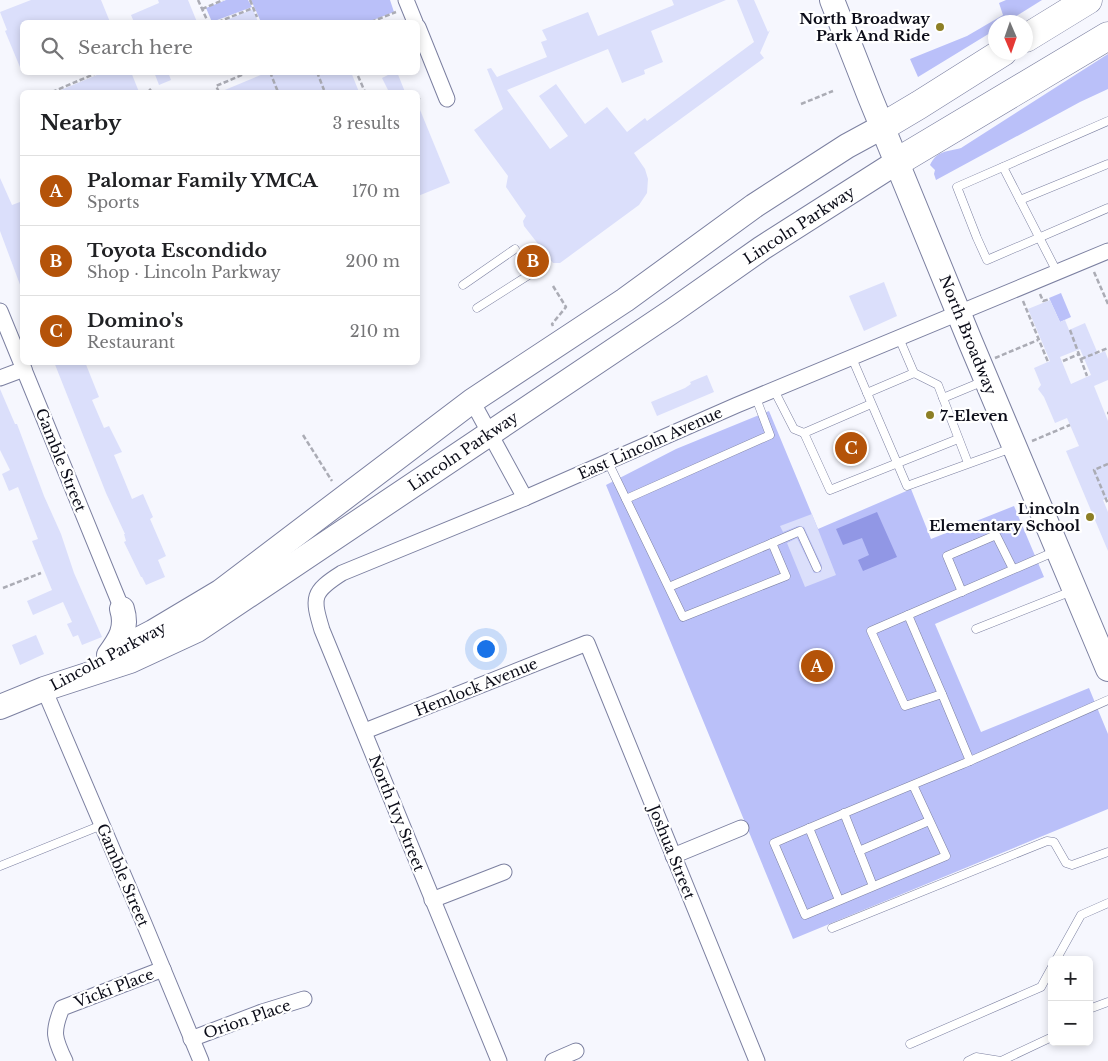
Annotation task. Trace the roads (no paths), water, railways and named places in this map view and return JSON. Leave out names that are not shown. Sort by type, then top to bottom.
[{"type":"highway","points":[[1033,34],[1088,0]]},
{"type":"highway","name":"Lincoln Parkway","points":[[897,162],[1108,36]]},
{"type":"highway","name":"Lincoln Parkway","points":[[882,127],[919,106],[990,60]]},
{"type":"main road","name":"North Broadway","points":[[832,0],[958,313],[1108,669]]},
{"type":"main road","name":"Lincoln Parkway","points":[[44,689],[153,632],[220,592],[472,401],[625,300],[754,206],[847,146],[882,127]]},
{"type":"main road","name":"Lincoln Parkway","points":[[44,689],[130,661],[197,630],[671,312],[762,248],[897,162]]},
{"type":"main road","points":[[109,655],[122,636],[125,625],[122,609]]},
{"type":"main road","points":[[0,708],[44,689]]},
{"type":"street","points":[[406,0],[415,20]]},
{"type":"street","points":[[420,32],[447,99]]},
{"type":"street","name":"East Lincoln Avenue","points":[[342,573],[525,498],[774,390],[1108,251]]},
{"type":"street","name":"Gamble Street","points":[[0,311],[20,359]]},
{"type":"street","name":"Gamble Street","points":[[22,365],[122,609]]},
{"type":"street","points":[[0,378],[24,369]]},
{"type":"street","points":[[472,401],[525,498]]},
{"type":"street","name":"North Ivy Street","points":[[342,573],[324,585],[317,596],[315,607],[322,630],[498,1061]]},
{"type":"street","name":"Hemlock Avenue","points":[[364,731],[587,643]]},
{"type":"street","name":"Joshua Street","points":[[587,643],[757,1061]]},
{"type":"street","name":"Gamble Street","points":[[44,689],[201,1061]]},
{"type":"street","points":[[673,856],[741,828]]},
{"type":"street","points":[[432,900],[504,872]]},
{"type":"street","name":"Vicki Place","points":[[65,1061],[57,1046],[55,1026],[62,1008],[163,970]]},
{"type":"street","name":"Orion Place","points":[[191,1039],[262,1012],[304,999]]},
{"type":"street","points":[[552,1061],[576,1051]]},
{"type":"lane","points":[[1108,121],[957,187],[987,260],[1108,208]]},
{"type":"lane","points":[[1020,200],[1108,164]]},
{"type":"lane","points":[[1003,167],[1057,272]]},
{"type":"lane","points":[[463,285],[515,249]]},
{"type":"lane","points":[[477,308],[532,273]]},
{"type":"lane","points":[[899,338],[914,373],[938,385],[968,463]]},
{"type":"lane","points":[[852,358],[907,486],[1014,448]]},
{"type":"lane","points":[[943,398],[983,372]]},
{"type":"lane","points":[[867,393],[914,373]]},
{"type":"lane","points":[[774,390],[794,429],[804,433],[830,490],[958,439]]},
{"type":"lane","points":[[626,499],[770,434],[756,398]]},
{"type":"lane","points":[[804,433],[871,404]]},
{"type":"lane","points":[[608,462],[684,617],[786,576],[772,542]]},
{"type":"lane","points":[[669,587],[800,531],[817,568]]},
{"type":"lane","points":[[962,592],[947,556],[996,535],[1013,570]]},
{"type":"lane","points":[[942,694],[905,706],[871,631],[1057,550]]},
{"type":"lane","points":[[976,629],[1074,590]]},
{"type":"lane","points":[[908,615],[970,761]]},
{"type":"lane","points":[[913,785],[946,856],[805,914],[774,843],[970,761],[1108,700]]},
{"type":"lane","points":[[844,813],[872,886]]},
{"type":"lane","points":[[859,851],[930,821]]},
{"type":"lane","points":[[0,866],[102,825]]},
{"type":"lane","points":[[809,828],[840,900]]},
{"type":"lane","points":[[832,928],[1047,841],[1054,842],[1066,863],[1072,865],[1108,852]]},
{"type":"lane","points":[[1058,956],[1081,915],[1108,903]]},
{"type":"lane","points":[[910,1044],[1041,987],[1048,974]]},
{"type":"lane","points":[[1093,1008],[1108,1002]]},
{"type":"lane","points":[[968,1061],[976,1057],[1001,1061],[1048,1039]]},
{"type":"place","name":"North Broadway Park And Ride","points":[[940,27]]},
{"type":"place","name":"Toyota Escondido","points":[[533,261]]},
{"type":"place","name":"7-Eleven","points":[[930,415]]},
{"type":"place","name":"Domino's","points":[[851,448]]},
{"type":"place","name":"Lincoln Elementary School","points":[[1090,517]]},
{"type":"place","name":"Palomar Family YMCA","points":[[817,666]]}]
